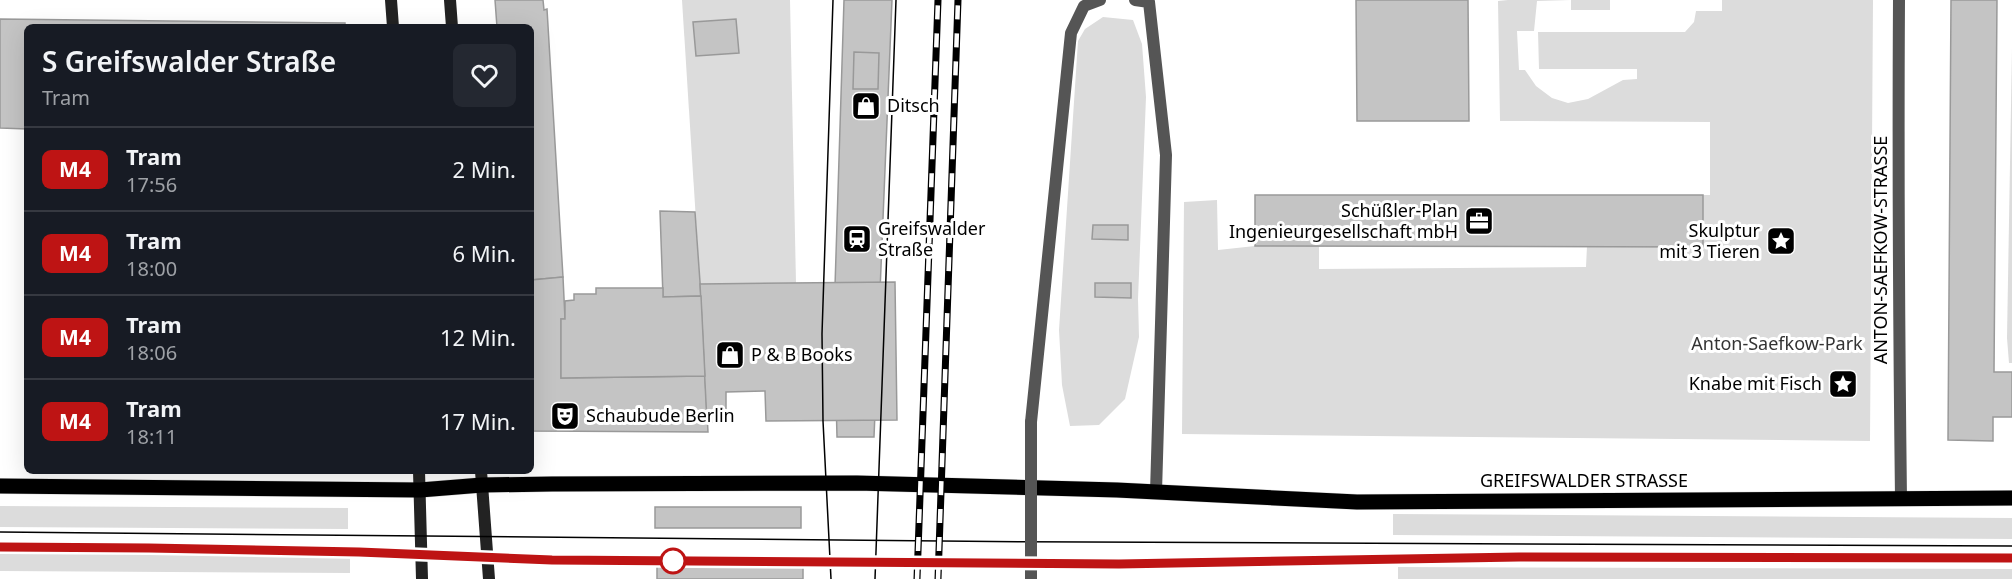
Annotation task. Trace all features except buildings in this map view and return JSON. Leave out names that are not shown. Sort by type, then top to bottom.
[{"type":"main road","name":"GREIFSWALDER STRASSE","points":[[0,486],[420,490],[481,478],[857,483],[1156,492],[1357,502],[2012,498]]},
{"type":"street","points":[[391,0],[393,24]]},
{"type":"street","points":[[450,0],[453,24]]},
{"type":"street","points":[[1031,579],[1031,422],[1071,33],[1083,6],[1100,0]]},
{"type":"street","points":[[1135,0],[1149,2],[1166,155],[1156,492]]},
{"type":"street","name":"ANTON-SAEFKOW-STRASSE","points":[[1899,0],[1898,221],[1901,499]]},
{"type":"street","points":[[419,474],[422,579]]},
{"type":"street","points":[[481,478],[489,579]]},
{"type":"green space","points":[[682,0],[790,0],[796,283],[700,284]]},
{"type":"green space","name":"Anton-Saefkow-Park","points":[[1571,0],[1537,1],[1534,31],[1517,31],[1519,70],[1525,70],[1536,86],[1552,98],[1568,103],[1588,99],[1623,80],[1637,79],[1637,69],[1539,69],[1538,32],[1685,32],[1694,22],[1696,11],[1722,11],[1722,0],[1873,0],[1870,441],[1182,434],[1184,202],[1217,200],[1218,250],[1255,246],[1319,246],[1319,269],[1586,267],[1587,246],[1703,195],[1710,195],[1710,122],[1500,121],[1498,1]]},
{"type":"green space","points":[[1571,0],[1610,0],[1610,10],[1571,10]]},
{"type":"green space","points":[[1103,17],[1133,20],[1142,44],[1146,97],[1138,299],[1139,337],[1125,399],[1099,425],[1070,426],[1062,385],[1059,330],[1078,41],[1085,29]]},
{"type":"green space","points":[[2012,48],[2012,363],[2009,363],[2007,338]]},
{"type":"green space","points":[[0,506],[348,508],[348,529],[0,527]]},
{"type":"green space","points":[[1393,514],[2012,518],[2012,539],[1393,535]]},
{"type":"green space","points":[[0,553],[350,554],[350,573],[0,571]]},
{"type":"green space","points":[[1398,567],[2012,569],[2012,579],[1398,579]]},
{"type":"tram line","points":[[831,579],[823,421],[822,334],[833,0]]},
{"type":"tram line","points":[[875,579],[896,0]]},
{"type":"tram line","points":[[0,532],[755,540],[2012,546]]},
{"type":"tram line","points":[[0,547],[359,552],[552,560],[1119,564],[1519,557],[2012,558]]},
{"type":"tram line","name":"M4","points":[[0,547],[359,552],[552,560],[1119,564],[1519,557],[2012,558]]},
{"type":"railway","points":[[917,579],[938,0]]},
{"type":"railway","points":[[938,579],[958,0]]},
{"type":"place","name":"Ditsch","points":[[866,106]]},
{"type":"place","name":"Schüßler-Plan Ingenieurgesellschaft mbH","points":[[1479,221]]},
{"type":"place","name":"Greifswalder Straße","points":[[857,239]]},
{"type":"place","name":"Skulptur mit 3 Tieren","points":[[1781,241]]},
{"type":"place","name":"P & B Books","points":[[730,355]]},
{"type":"place","name":"Knabe mit Fisch","points":[[1843,384]]},
{"type":"place","name":"Schaubude Berlin","points":[[565,416]]}]
